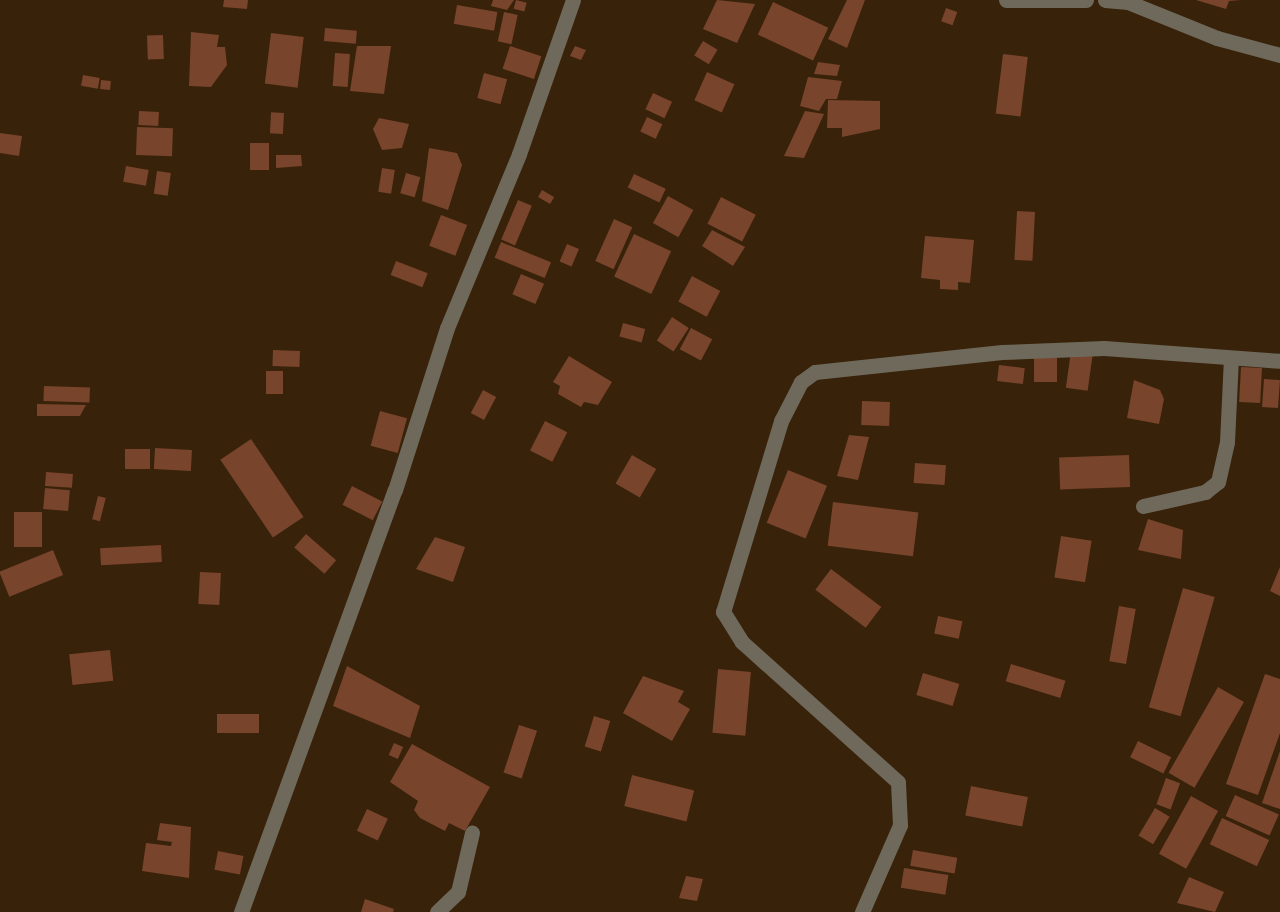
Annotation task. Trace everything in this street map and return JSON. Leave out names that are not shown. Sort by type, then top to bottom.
[{"type":"street","points":[[241,912],[395,490],[447,328],[519,154],[573,0]]},
{"type":"street","points":[[1006,0],[1086,0]]},
{"type":"street","points":[[1105,0],[1128,1],[1217,38],[1280,55]]},
{"type":"street","points":[[862,912],[900,825],[898,782],[742,642],[723,612],[781,421],[801,382],[815,372],[1002,352],[1104,348],[1280,361]]},
{"type":"street","points":[[1143,506],[1205,492],[1218,482],[1227,442],[1231,358]]},
{"type":"street","points":[[437,912],[458,892],[472,833]]},
{"type":"building","points":[[224,0],[248,0],[247,9],[223,7]]},
{"type":"building","points":[[493,0],[514,0],[507,10],[491,6]]},
{"type":"building","points":[[516,0],[527,3],[524,12],[514,9]]},
{"type":"building","points":[[717,0],[755,4],[737,43],[703,29]]},
{"type":"building","points":[[847,0],[865,0],[847,48],[828,39]]},
{"type":"building","points":[[1196,0],[1241,0],[1229,1],[1226,9]]},
{"type":"building","points":[[773,2],[828,28],[813,60],[758,35]]},
{"type":"building","points":[[457,5],[497,12],[494,31],[454,24]]},
{"type":"building","points":[[946,8],[957,12],[952,25],[941,21]]},
{"type":"building","points":[[504,12],[518,15],[511,44],[498,41]]},
{"type":"building","points":[[325,28],[357,31],[356,44],[324,41]]},
{"type":"building","points":[[191,32],[219,35],[217,47],[225,47],[227,65],[211,87],[189,86]]},
{"type":"building","points":[[271,33],[304,37],[298,88],[265,84]]},
{"type":"building","points":[[163,35],[164,59],[148,60],[147,36]]},
{"type":"building","points":[[703,41],[718,50],[709,64],[694,56]]},
{"type":"building","points":[[357,46],[391,46],[384,94],[350,91]]},
{"type":"building","points":[[510,46],[541,56],[534,79],[503,69]]},
{"type":"building","points":[[575,46],[586,50],[581,60],[570,56]]},
{"type":"building","points":[[335,53],[350,54],[348,87],[333,86]]},
{"type":"building","points":[[1003,54],[1028,57],[1021,117],[996,114]]},
{"type":"building","points":[[818,62],[840,65],[837,76],[814,74]]},
{"type":"building","points":[[707,72],[734,84],[722,113],[694,100]]},
{"type":"building","points":[[484,73],[507,79],[500,104],[477,98]]},
{"type":"building","points":[[83,75],[100,78],[98,89],[81,86]]},
{"type":"building","points":[[808,77],[842,81],[837,99],[826,99],[819,111],[800,106]]},
{"type":"building","points":[[101,80],[111,81],[110,90],[100,89]]},
{"type":"building","points":[[653,93],[672,102],[664,118],[645,109]]},
{"type":"building","points":[[828,100],[880,101],[880,129],[842,137],[842,128],[827,128]]},
{"type":"building","points":[[139,111],[159,112],[158,126],[138,125]]},
{"type":"building","points":[[805,111],[824,114],[804,158],[784,156]]},
{"type":"building","points":[[271,112],[284,113],[283,134],[270,133]]},
{"type":"building","points":[[647,117],[662,124],[656,139],[640,132]]},
{"type":"building","points":[[379,118],[409,124],[402,148],[382,150],[373,129]]},
{"type":"building","points":[[137,127],[173,128],[172,156],[136,155]]},
{"type":"building","points":[[0,133],[22,136],[19,156],[0,153]]},
{"type":"building","points":[[250,143],[269,143],[269,170],[250,170]]},
{"type":"building","points":[[429,148],[457,153],[462,165],[448,210],[422,201]]},
{"type":"building","points":[[276,155],[301,155],[302,166],[276,168]]},
{"type":"building","points":[[126,166],[149,170],[146,186],[123,182]]},
{"type":"building","points":[[382,168],[395,170],[391,194],[378,192]]},
{"type":"building","points":[[157,171],[171,173],[168,196],[154,194]]},
{"type":"building","points":[[406,173],[420,177],[415,197],[400,193]]},
{"type":"building","points":[[634,174],[666,189],[659,202],[628,188]]},
{"type":"building","points":[[542,190],[554,197],[550,204],[538,197]]},
{"type":"building","points":[[668,196],[693,210],[678,237],[653,223]]},
{"type":"building","points":[[721,197],[756,215],[742,241],[707,224]]},
{"type":"building","points":[[518,200],[532,206],[515,245],[501,240]]},
{"type":"building","points":[[1017,211],[1035,212],[1032,261],[1014,260]]},
{"type":"building","points":[[441,215],[467,225],[455,256],[429,246]]},
{"type":"building","points":[[614,219],[632,227],[614,269],[595,261]]},
{"type":"building","points":[[712,230],[745,247],[733,266],[702,246]]},
{"type":"building","points":[[634,234],[671,251],[651,294],[614,277]]},
{"type":"building","points":[[925,236],[974,240],[970,283],[958,282],[958,290],[940,289],[940,280],[921,278]]},
{"type":"building","points":[[501,242],[551,262],[545,278],[495,258]]},
{"type":"building","points":[[567,244],[579,249],[572,267],[560,261]]},
{"type":"building","points":[[396,261],[428,273],[422,287],[391,275]]},
{"type":"building","points":[[521,274],[544,284],[535,304],[512,294]]},
{"type":"building","points":[[692,276],[720,291],[707,317],[678,302]]},
{"type":"building","points":[[672,317],[689,328],[674,351],[657,340]]},
{"type":"building","points":[[623,323],[645,329],[642,342],[619,337]]},
{"type":"building","points":[[691,328],[712,339],[701,360],[680,349]]},
{"type":"building","points":[[273,350],[300,351],[299,367],[272,366]]},
{"type":"building","points":[[1071,351],[1093,354],[1088,391],[1066,388]]},
{"type":"building","points":[[569,356],[612,382],[598,405],[584,402],[581,407],[558,394],[560,386],[553,382]]},
{"type":"building","points":[[1034,358],[1057,358],[1057,382],[1034,382]]},
{"type":"building","points":[[999,365],[1025,368],[1023,384],[997,381]]},
{"type":"building","points":[[1241,367],[1262,368],[1260,403],[1239,402]]},
{"type":"building","points":[[266,371],[283,371],[283,394],[266,394]]},
{"type":"building","points":[[1264,379],[1280,380],[1278,408],[1262,407]]},
{"type":"building","points":[[1134,380],[1160,390],[1164,399],[1159,424],[1127,418]]},
{"type":"building","points":[[44,386],[90,388],[89,403],[43,401]]},
{"type":"building","points":[[483,390],[496,397],[484,420],[471,413]]},
{"type":"building","points":[[862,401],[890,402],[889,426],[861,425]]},
{"type":"building","points":[[37,404],[86,405],[80,416],[37,416]]},
{"type":"building","points":[[380,411],[407,418],[398,453],[371,446]]},
{"type":"building","points":[[545,421],[567,432],[552,462],[530,450]]},
{"type":"building","points":[[849,435],[869,437],[858,480],[837,476]]},
{"type":"building","points":[[251,439],[304,517],[273,538],[220,460]]},
{"type":"building","points":[[155,448],[192,450],[191,471],[154,469]]},
{"type":"building","points":[[125,449],[150,449],[150,469],[125,469]]},
{"type":"building","points":[[632,455],[656,469],[640,498],[616,484]]},
{"type":"building","points":[[1129,455],[1130,487],[1060,489],[1059,457]]},
{"type":"building","points":[[915,463],[946,465],[945,485],[914,483]]},
{"type":"building","points":[[788,470],[827,486],[806,539],[767,523]]},
{"type":"building","points":[[46,472],[73,474],[72,488],[45,486]]},
{"type":"building","points":[[352,486],[382,501],[373,520],[342,505]]},
{"type":"building","points":[[45,488],[70,490],[68,511],[43,509]]},
{"type":"building","points":[[98,496],[106,498],[100,521],[92,519]]},
{"type":"building","points":[[833,502],[918,512],[913,556],[828,546]]},
{"type":"building","points":[[14,512],[42,512],[42,547],[14,547]]},
{"type":"building","points":[[1148,519],[1183,530],[1181,559],[1138,550]]},
{"type":"building","points":[[306,534],[336,560],[324,574],[294,548]]},
{"type":"building","points":[[1061,536],[1092,541],[1085,582],[1054,577]]},
{"type":"building","points":[[435,537],[465,547],[453,582],[416,569]]},
{"type":"building","points":[[161,545],[162,562],[101,565],[100,548]]},
{"type":"building","points":[[53,550],[63,575],[9,597],[0,571]]},
{"type":"building","points":[[1280,567],[1280,596],[1270,591]]},
{"type":"building","points":[[831,569],[881,607],[866,628],[815,590]]},
{"type":"building","points":[[200,572],[221,573],[219,605],[198,604]]},
{"type":"building","points":[[1183,588],[1215,597],[1181,716],[1149,707]]},
{"type":"building","points":[[1119,606],[1136,609],[1126,664],[1109,661]]},
{"type":"building","points":[[938,616],[962,621],[959,639],[934,634]]},
{"type":"building","points":[[110,650],[113,681],[72,685],[69,654]]},
{"type":"building","points":[[1011,664],[1066,681],[1060,698],[1006,681]]},
{"type":"building","points":[[347,666],[420,706],[410,738],[333,706]]},
{"type":"building","points":[[718,669],[751,672],[745,736],[712,733]]},
{"type":"building","points":[[923,673],[959,684],[953,706],[916,695]]},
{"type":"building","points":[[1265,674],[1280,679],[1280,733],[1258,795],[1226,784]]},
{"type":"building","points":[[643,676],[684,691],[678,702],[690,709],[672,741],[623,713]]},
{"type":"building","points":[[1218,687],[1244,702],[1194,788],[1168,773]]},
{"type":"building","points":[[217,714],[259,714],[259,733],[217,733]]},
{"type":"building","points":[[594,716],[610,721],[601,752],[585,747]]},
{"type":"building","points":[[519,725],[537,731],[522,778],[504,773]]},
{"type":"building","points":[[1138,741],[1171,757],[1163,773],[1130,757]]},
{"type":"building","points":[[394,743],[403,747],[398,759],[389,755]]},
{"type":"building","points":[[412,744],[490,787],[465,831],[449,823],[445,831],[420,818],[414,810],[418,801],[390,782]]},
{"type":"building","points":[[1280,751],[1280,809],[1262,803]]},
{"type":"building","points":[[632,775],[694,790],[686,822],[624,806]]},
{"type":"building","points":[[1166,778],[1180,783],[1171,809],[1156,804]]},
{"type":"building","points":[[971,786],[1028,797],[1022,827],[965,815]]},
{"type":"building","points":[[1235,795],[1279,815],[1269,836],[1226,816]]},
{"type":"building","points":[[1191,796],[1218,811],[1186,869],[1159,854]]},
{"type":"building","points":[[1155,808],[1170,817],[1153,844],[1139,835]]},
{"type":"building","points":[[367,809],[388,819],[378,840],[357,831]]},
{"type":"building","points":[[1222,818],[1269,840],[1257,866],[1210,844]]},
{"type":"building","points":[[160,823],[191,827],[189,878],[142,871],[146,843],[171,846],[172,842],[157,840]]},
{"type":"building","points":[[913,850],[957,858],[955,874],[910,866]]},
{"type":"building","points":[[218,851],[244,856],[240,875],[214,870]]},
{"type":"building","points":[[904,868],[948,875],[945,895],[901,888]]},
{"type":"building","points":[[686,876],[703,879],[697,901],[679,898]]},
{"type":"building","points":[[1189,877],[1224,892],[1215,912],[1177,903]]},
{"type":"building","points":[[365,899],[394,909],[393,912],[361,912]]}]
